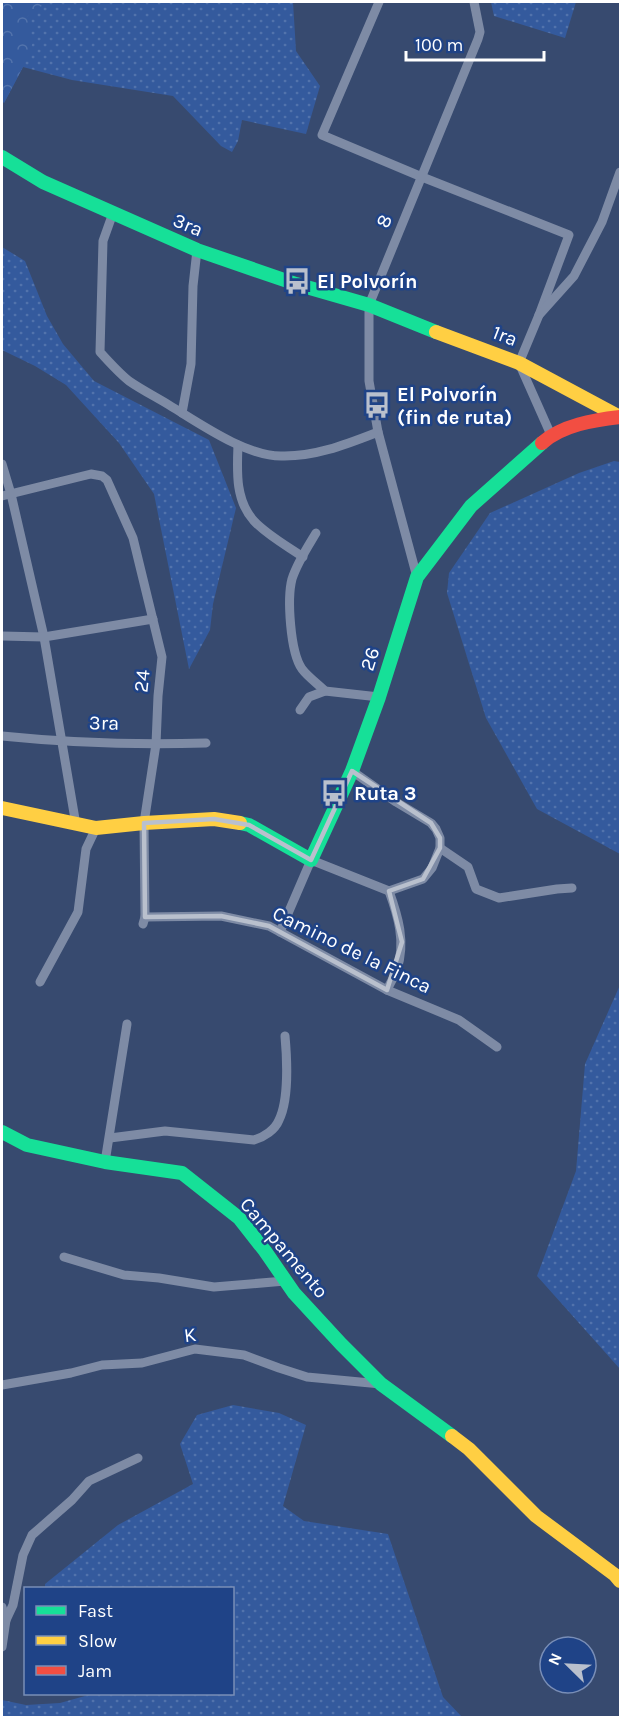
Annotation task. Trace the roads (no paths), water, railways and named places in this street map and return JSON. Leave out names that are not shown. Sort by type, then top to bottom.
[{"type":"street","points":[[380,2],[322,135],[569,235],[519,363],[551,435],[593,420],[621,417]]},
{"type":"street","name":"8","points":[[417,577],[378,432],[369,381],[369,305],[480,32],[474,2]]},
{"type":"street","name":"3ra","points":[[2,156],[44,182],[197,250],[296,284],[369,305]]},
{"type":"street","points":[[539,315],[574,276],[602,222],[621,172]]},
{"type":"street","points":[[113,213],[103,241],[100,352],[129,381],[238,445],[263,454],[292,456],[337,447],[378,432]]},
{"type":"street","points":[[182,413],[191,364],[193,286],[197,250]]},
{"type":"street","name":"1ra","points":[[369,305],[417,326],[519,363],[621,417]]},
{"type":"street","name":"26","points":[[280,932],[352,771],[379,697],[417,577],[471,506],[551,435]]},
{"type":"street","points":[[238,445],[238,481],[245,508],[253,521],[303,556]]},
{"type":"street","points":[[2,464],[6,495],[44,637],[76,825]]},
{"type":"street","name":"24","points":[[6,495],[91,474],[102,476],[109,484],[133,538],[162,657],[156,744],[144,823],[144,920]]},
{"type":"street","points":[[316,533],[292,581],[290,598],[293,645],[297,660],[303,671],[325,691]]},
{"type":"street","points":[[2,636],[44,637],[153,619]]},
{"type":"street","points":[[300,710],[309,697],[325,691],[379,697]]},
{"type":"street","name":"3ra","points":[[2,736],[63,742],[206,743]]},
{"type":"street","points":[[2,808],[96,828],[214,819],[249,825],[311,860],[389,891],[423,879],[432,868],[440,848],[440,838],[436,829],[431,823],[352,771]]},
{"type":"street","points":[[40,982],[78,912],[86,849],[96,828]]},
{"type":"street","points":[[440,848],[468,867],[477,889],[499,898],[572,888]]},
{"type":"street","points":[[387,990],[398,968],[402,942],[399,917],[389,891]]},
{"type":"street","name":"Camino de la Finca","points":[[144,920],[221,916],[269,926],[387,990],[459,1020],[497,1047]]},
{"type":"street","points":[[105,1162],[127,1024]]},
{"type":"street","points":[[110,1138],[165,1131],[254,1140],[261,1138],[279,1121],[283,1109],[287,1060],[285,1036]]},
{"type":"street","name":"Campamento","points":[[2,1132],[27,1145],[105,1162],[182,1173],[239,1218],[294,1293],[340,1344],[381,1384],[469,1449],[536,1516],[621,1581]]},
{"type":"street","points":[[64,1257],[124,1275],[214,1287],[285,1281]]},
{"type":"street","name":"K","points":[[2,1385],[102,1365],[142,1364],[195,1349],[244,1355],[308,1377],[381,1384]]},
{"type":"street","points":[[2,1647],[6,1620],[13,1605],[23,1554],[32,1535],[72,1500],[89,1481],[138,1458]]},
{"type":"street","points":[[2,1607],[6,1620]]},
{"type":"place","name":"El Polvorín","points":[[297,281]]},
{"type":"place","name":"El Polvorín (fin de ruta)","points":[[377,405]]},
{"type":"place","name":"Ruta 3","points":[[334,793]]}]
